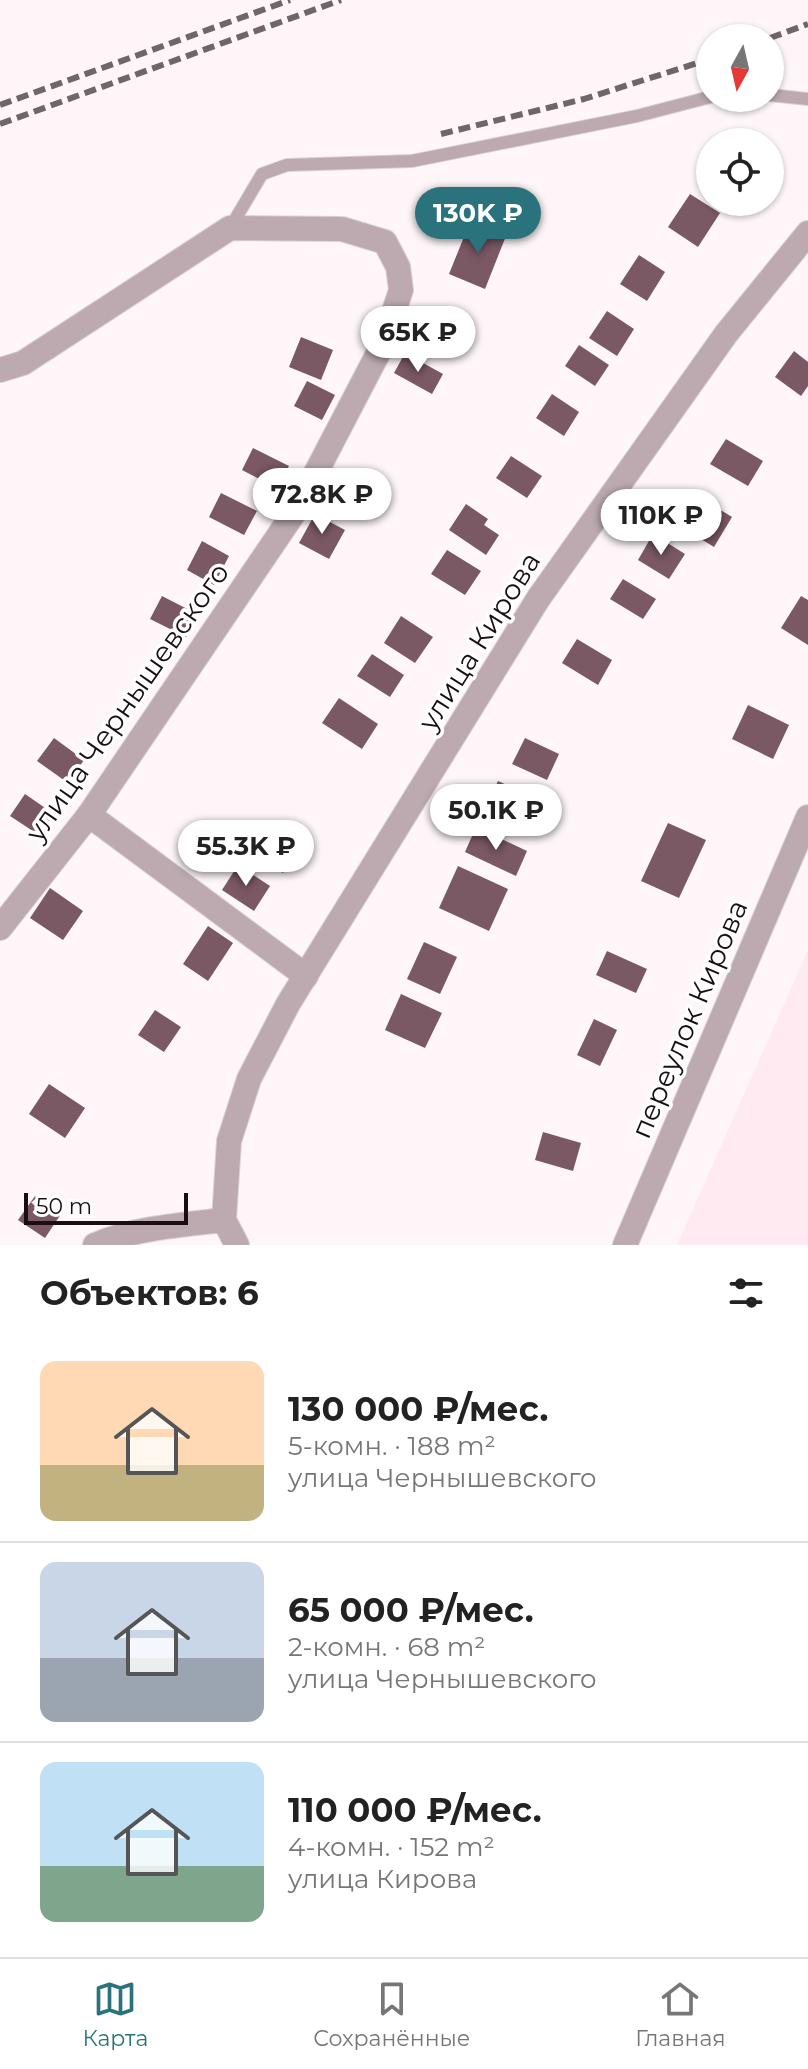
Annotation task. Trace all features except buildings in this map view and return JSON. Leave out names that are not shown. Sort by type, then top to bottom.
[{"type":"street","points":[[0,370],[23,363],[230,228]]},
{"type":"street","name":"улица Чернышевского","points":[[0,928],[89,815],[298,507],[383,344],[401,290],[398,267],[385,242],[342,229],[230,228]]},
{"type":"street","name":"улица Кирова","points":[[224,1220],[229,1141],[249,1079],[288,1004],[538,599],[726,334],[808,233]]},
{"type":"street","points":[[89,815],[306,976]]},
{"type":"street","name":"переулок Кирова","points":[[625,1245],[808,817]]},
{"type":"street","points":[[95,1245],[154,1228],[224,1220],[237,1245]]},
{"type":"lane","points":[[784,96],[808,99]]},
{"type":"lane","points":[[230,228],[262,174],[287,165],[412,161],[637,116],[696,101]]},
{"type":"shaded area","points":[[808,950],[808,1245],[677,1245]]},
{"type":"railway","points":[[0,105],[290,0]]},
{"type":"railway","points":[[0,124],[341,0]]},
{"type":"railway","points":[[784,33],[808,24]]},
{"type":"railway","points":[[441,134],[584,99],[696,63]]}]
